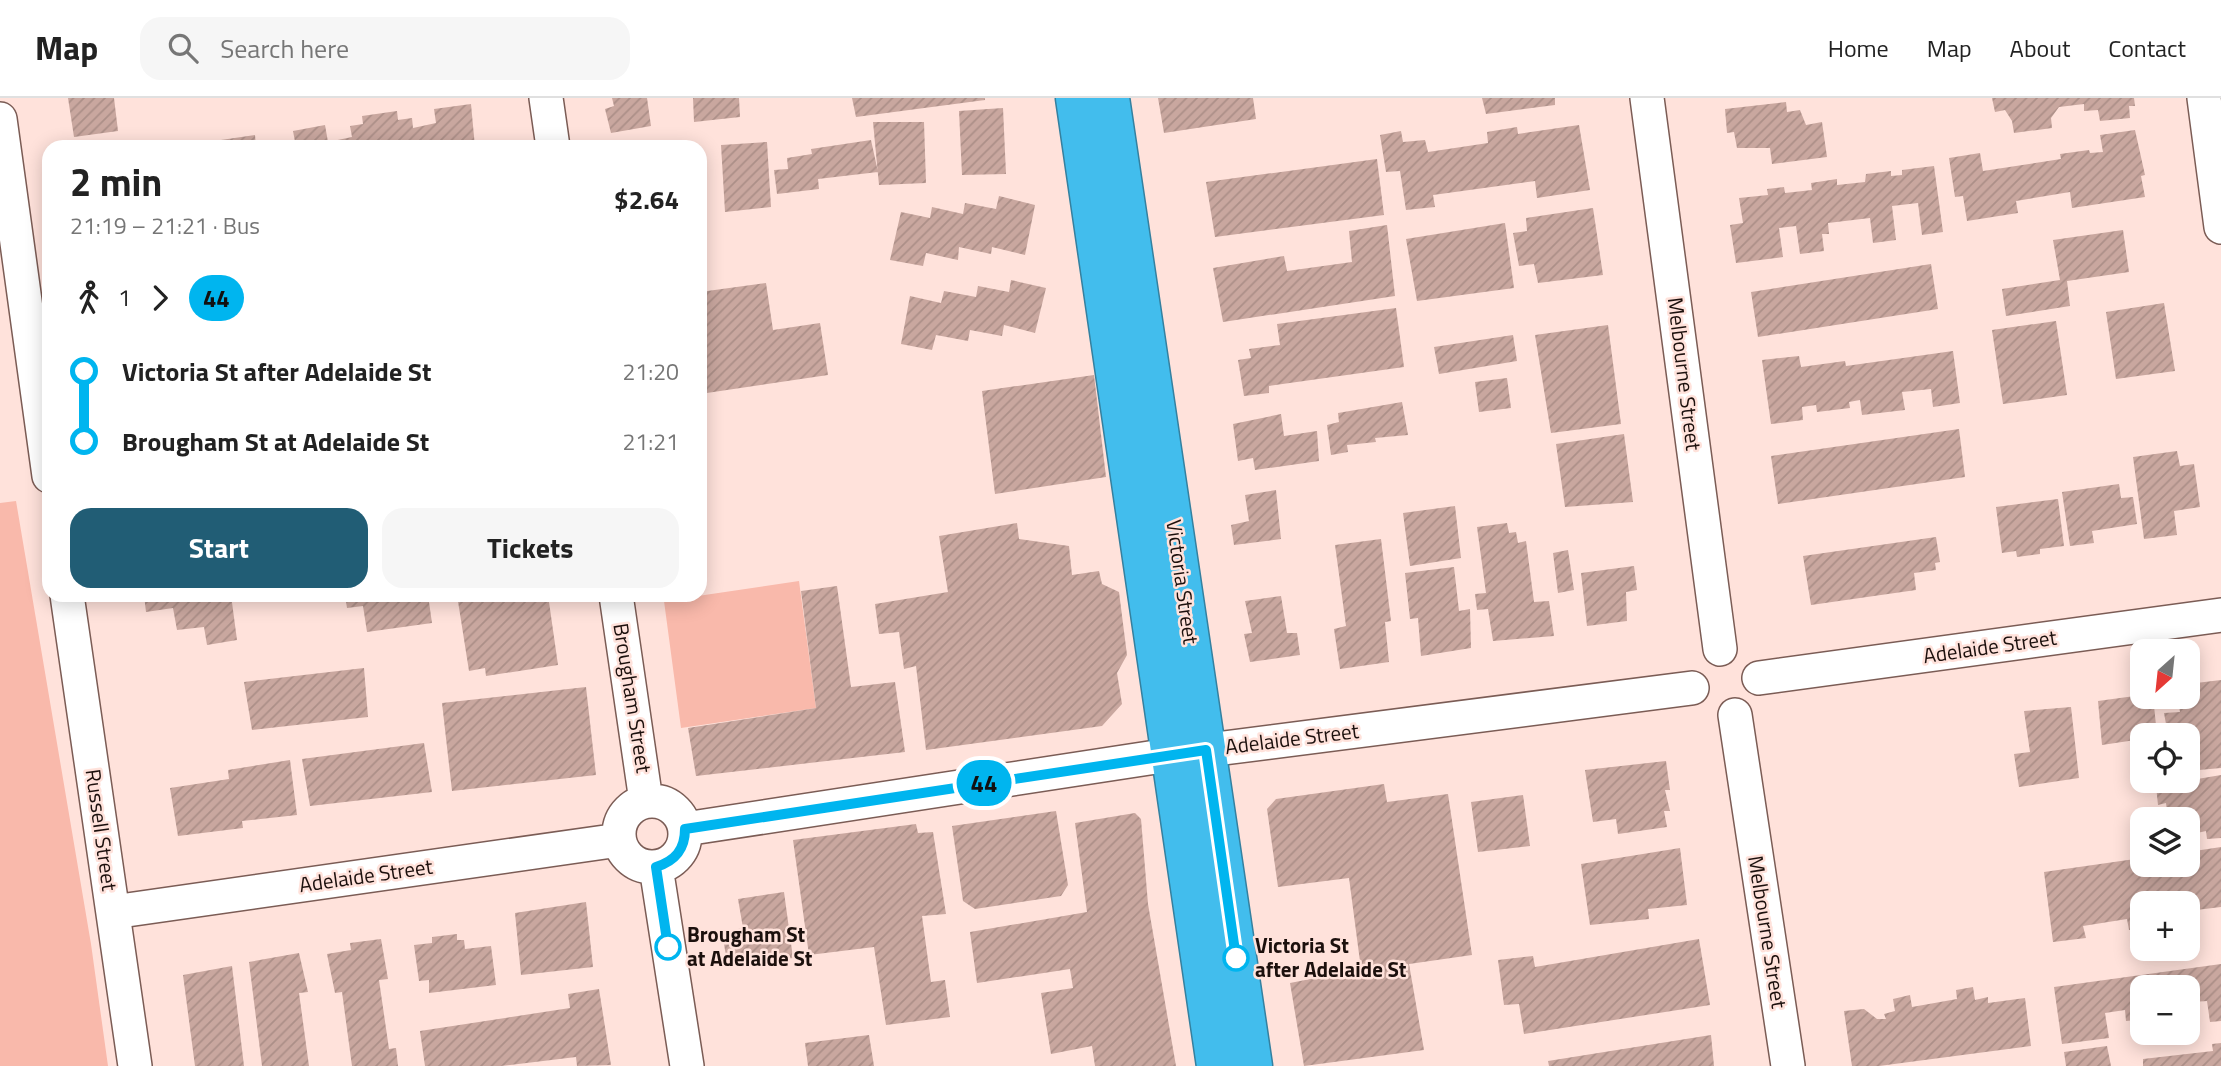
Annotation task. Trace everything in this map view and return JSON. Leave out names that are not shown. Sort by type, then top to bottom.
[{"type":"highway","name":"Victoria Street","points":[[1075,98],[1083,137],[1169,755],[1216,1066]]},
{"type":"highway","name":"Victoria Street","points":[[1110,98],[1253,1066]]},
{"type":"street","points":[[546,98],[552,140]]},
{"type":"street","name":"Melbourne Street","points":[[1647,98],[1720,649]]},
{"type":"street","points":[[2204,98],[2221,227]]},
{"type":"street","points":[[0,118],[11,290],[42,442]]},
{"type":"street","name":"Russell Street","points":[[68,602],[135,1066]]},
{"type":"street","name":"Brougham Street","points":[[617,602],[646,801]]},
{"type":"street","name":"Adelaide Street","points":[[1759,678],[2221,615]]},
{"type":"street","points":[[1720,649],[1741,652],[1755,667],[1759,678],[1759,687],[1751,705],[1735,715],[1713,713],[1696,699],[1692,688],[1695,667],[1702,659],[1720,649]]},
{"type":"street","name":"Adelaide Street","points":[[685,829],[1169,755],[1692,688]]},
{"type":"street","name":"Melbourne Street","points":[[1735,715],[1788,1066]]},
{"type":"street","points":[[646,801],[667,804],[676,810],[685,829],[685,840],[675,858],[656,867],[636,863],[628,858],[619,840],[619,829],[628,810],[646,801]]},
{"type":"street","name":"Adelaide Street","points":[[113,912],[619,840]]},
{"type":"street","points":[[656,867],[687,1066]]},
{"type":"shaded area","points":[[16,501],[91,944],[108,1066],[0,1066],[0,503]]},
{"type":"shaded area","points":[[799,581],[816,708],[681,728],[664,602],[707,602],[707,595]]},
{"type":"building","points":[[68,98],[114,98],[118,131],[74,137]]},
{"type":"building","points":[[612,98],[647,98],[651,126],[611,133],[605,109],[614,106]]},
{"type":"building","points":[[693,98],[739,98],[740,117],[694,122]]},
{"type":"building","points":[[852,98],[985,98],[985,100],[856,117]]},
{"type":"building","points":[[1158,98],[1253,98],[1256,119],[1164,133]]},
{"type":"building","points":[[1482,98],[1555,98],[1555,105],[1486,114]]},
{"type":"building","points":[[1992,98],[2134,98],[2135,106],[2129,106],[2130,118],[2100,121],[2098,110],[2084,111],[2084,104],[2059,107],[2051,118],[2052,128],[2014,133],[2012,121],[2005,110],[1995,112]]},
{"type":"building","points":[[1786,102],[1787,112],[1800,110],[1806,125],[1822,122],[1827,157],[1772,164],[1770,148],[1737,148],[1734,132],[1727,133],[1725,109]]},
{"type":"building","points":[[471,104],[474,140],[338,140],[352,137],[350,126],[363,124],[362,116],[397,111],[398,120],[412,118],[413,128],[436,123],[434,109]]},
{"type":"building","points":[[1003,108],[1006,174],[962,175],[959,111]]},
{"type":"building","points":[[873,122],[924,122],[926,183],[879,185]]},
{"type":"building","points":[[325,125],[328,140],[295,140],[293,131]]},
{"type":"building","points":[[1579,125],[1590,190],[1537,198],[1535,181],[1433,195],[1435,207],[1406,210],[1400,171],[1386,172],[1380,135],[1401,131],[1403,142],[1425,140],[1428,152],[1488,143],[1487,132],[1517,127],[1518,134]]},
{"type":"building","points":[[2135,130],[2145,175],[2141,176],[2145,197],[2072,208],[2070,192],[2016,201],[2018,213],[1967,221],[1963,196],[1955,197],[1949,158],[1980,153],[1983,171],[2061,159],[2060,154],[2089,150],[2090,153],[2103,152],[2100,135]]},
{"type":"building","points":[[255,135],[255,140],[221,140]]},
{"type":"building","points":[[871,140],[878,172],[818,179],[819,189],[777,194],[774,170],[788,169],[787,158],[812,154],[811,149]]},
{"type":"building","points":[[767,142],[771,207],[725,212],[721,145]]},
{"type":"building","points":[[1377,159],[1384,215],[1215,237],[1206,182]]},
{"type":"building","points":[[1934,166],[1943,232],[1922,235],[1918,203],[1892,206],[1896,240],[1873,243],[1870,218],[1828,223],[1829,234],[1822,234],[1824,251],[1800,254],[1796,226],[1779,228],[1783,257],[1736,263],[1730,225],[1743,223],[1739,198],[1768,195],[1767,189],[1784,187],[1785,193],[1812,190],[1811,183],[1837,179],[1837,185],[1865,182],[1866,174],[1891,171],[1891,176],[1902,175],[1902,170]]},
{"type":"building","points":[[999,196],[1035,205],[1025,255],[992,247],[991,254],[959,247],[958,260],[926,253],[923,266],[890,260],[901,212],[930,218],[932,207],[963,214],[965,203],[996,209]]},
{"type":"building","points":[[1593,208],[1603,275],[1538,283],[1534,264],[1519,266],[1513,233],[1527,231],[1526,218]]},
{"type":"building","points":[[1505,223],[1514,288],[1417,301],[1406,239]]},
{"type":"building","points":[[1387,225],[1395,296],[1223,322],[1213,268],[1284,256],[1287,271],[1352,262],[1349,231]]},
{"type":"building","points":[[2123,230],[2129,272],[2067,281],[2070,306],[2006,316],[2002,289],[2060,280],[2053,240]]},
{"type":"building","points":[[1931,264],[1938,309],[1758,337],[1751,292]]},
{"type":"building","points":[[1011,280],[1046,288],[1035,333],[1004,325],[1002,336],[970,330],[968,341],[936,335],[932,350],[901,344],[910,296],[941,303],[944,291],[976,297],[978,286],[1009,292]]},
{"type":"building","points":[[766,283],[773,330],[820,323],[828,375],[707,393],[707,291]]},
{"type":"building","points":[[2164,303],[2175,371],[2116,379],[2106,312]]},
{"type":"building","points":[[1396,308],[1404,367],[1269,386],[1269,393],[1244,396],[1238,360],[1251,358],[1249,349],[1280,345],[1277,324]]},
{"type":"building","points":[[2056,321],[2067,395],[2003,404],[1992,330]]},
{"type":"building","points":[[1608,325],[1621,424],[1551,433],[1535,335]]},
{"type":"building","points":[[1513,335],[1517,361],[1439,374],[1434,347]]},
{"type":"building","points":[[1953,351],[1960,403],[1933,407],[1931,389],[1902,392],[1905,410],[1862,415],[1860,400],[1849,402],[1850,408],[1817,412],[1816,405],[1802,407],[1803,420],[1771,424],[1762,360],[1799,356],[1801,367],[1845,361],[1846,366]]},
{"type":"building","points":[[1094,375],[1106,477],[995,494],[982,391]]},
{"type":"building","points":[[1507,378],[1511,408],[1479,412],[1475,382]]},
{"type":"building","points":[[1402,402],[1408,435],[1375,438],[1376,442],[1347,445],[1348,452],[1331,455],[1327,425],[1339,422],[1338,413]]},
{"type":"building","points":[[1281,414],[1284,436],[1317,431],[1319,461],[1255,470],[1253,458],[1238,461],[1233,424]]},
{"type":"building","points":[[1959,429],[1965,477],[1778,504],[1771,456]]},
{"type":"building","points":[[1624,434],[1633,502],[1565,507],[1556,444]]},
{"type":"building","points":[[2177,451],[2180,466],[2194,464],[2200,507],[2174,511],[2177,535],[2144,539],[2133,457]]},
{"type":"building","points":[[2119,484],[2121,498],[2133,497],[2137,524],[2092,531],[2094,543],[2070,546],[2062,492]]},
{"type":"building","points":[[1276,490],[1281,539],[1234,545],[1231,525],[1249,521],[1245,495]]},
{"type":"building","points":[[2058,499],[2064,546],[2040,549],[2040,554],[2017,557],[2016,551],[2002,553],[1996,507]]},
{"type":"building","points":[[1455,506],[1461,558],[1410,566],[1403,513]]},
{"type":"building","points":[[1017,523],[1019,539],[1069,546],[1072,575],[1099,571],[1102,584],[1119,592],[1127,655],[1117,673],[1122,704],[1102,726],[926,750],[916,666],[904,669],[899,632],[879,634],[875,604],[948,592],[939,536]]},
{"type":"building","points":[[1507,523],[1509,533],[1516,532],[1518,543],[1526,541],[1534,602],[1549,601],[1554,636],[1493,641],[1488,609],[1477,610],[1475,594],[1486,593],[1477,527]]},
{"type":"building","points":[[1936,537],[1940,562],[1935,563],[1936,570],[1914,573],[1916,590],[1811,605],[1803,556]]},
{"type":"building","points":[[1381,539],[1391,621],[1385,622],[1389,662],[1340,669],[1334,629],[1346,626],[1335,545]]},
{"type":"building","points":[[1568,550],[1574,590],[1558,593],[1553,553]]},
{"type":"building","points":[[1634,566],[1637,590],[1626,592],[1627,621],[1587,626],[1581,573]]},
{"type":"building","points":[[1454,567],[1459,611],[1470,609],[1471,648],[1421,656],[1418,618],[1410,619],[1405,573]]},
{"type":"building","points":[[837,586],[851,687],[895,682],[905,752],[696,776],[688,728],[816,708],[801,591]]},
{"type":"building","points":[[1281,596],[1287,633],[1297,633],[1300,655],[1250,662],[1244,634],[1252,633],[1245,601]]},
{"type":"building","points":[[145,602],[232,602],[237,640],[207,645],[204,627],[177,630],[173,608],[146,612]]},
{"type":"building","points":[[346,602],[429,602],[432,623],[367,632],[363,606],[347,608]]},
{"type":"building","points":[[458,602],[549,602],[558,665],[486,676],[485,668],[469,671]]},
{"type":"building","points":[[364,668],[368,717],[252,730],[244,682]]},
{"type":"building","points":[[2221,680],[2221,768],[2200,770],[2200,723],[2166,723],[2164,713],[2180,712],[2179,709],[2200,709],[2200,683]]},
{"type":"building","points":[[586,687],[596,775],[452,791],[442,703]]},
{"type":"building","points":[[2130,697],[2130,709],[2154,709],[2156,723],[2130,723],[2130,741],[2102,745],[2098,701]]},
{"type":"building","points":[[2071,707],[2079,778],[2019,787],[2014,754],[2030,752],[2024,711]]},
{"type":"building","points":[[424,743],[432,792],[310,806],[302,759]]},
{"type":"building","points":[[290,760],[297,815],[242,821],[243,828],[178,836],[170,788],[229,779],[228,770]]},
{"type":"building","points":[[1666,761],[1670,790],[1665,790],[1670,811],[1664,811],[1667,827],[1618,834],[1616,819],[1593,822],[1585,770]]},
{"type":"building","points":[[2221,775],[2221,838],[2207,839],[2206,831],[2200,832],[2200,807],[2166,807],[2166,803],[2158,805],[2157,793],[2200,793],[2200,779]]},
{"type":"building","points":[[1384,784],[1387,802],[1448,794],[1472,955],[1409,964],[1424,1050],[1304,1066],[1290,983],[1361,969],[1349,878],[1278,887],[1267,809],[1276,799]]},
{"type":"building","points":[[1523,795],[1530,846],[1478,852],[1471,802]]},
{"type":"building","points":[[1056,811],[1068,885],[1061,896],[975,909],[963,901],[952,826]]},
{"type":"building","points":[[1135,813],[1141,819],[1148,904],[1176,1066],[1095,1066],[1092,1046],[1051,1054],[1041,993],[1073,988],[1070,969],[977,983],[970,932],[1087,912],[1075,823]]},
{"type":"building","points":[[916,824],[918,833],[933,832],[946,914],[922,916],[931,982],[945,980],[950,1017],[886,1025],[874,947],[809,955],[793,840]]},
{"type":"building","points":[[2221,847],[2221,907],[2200,910],[2200,891],[2130,891],[2130,930],[2127,919],[2083,926],[2086,938],[2053,942],[2044,872],[2130,860],[2130,877],[2200,877],[2200,850]]},
{"type":"building","points":[[1680,848],[1687,905],[1648,909],[1649,919],[1590,925],[1581,864]]},
{"type":"building","points":[[784,892],[793,958],[728,968],[722,932],[743,928],[738,899]]},
{"type":"building","points":[[586,902],[593,967],[521,975],[515,913]]},
{"type":"building","points":[[457,934],[457,940],[464,940],[465,949],[491,946],[496,985],[429,993],[429,980],[419,981],[414,945],[432,943],[432,937]]},
{"type":"building","points":[[381,939],[388,979],[379,980],[389,1049],[396,1048],[398,1066],[352,1066],[342,992],[335,993],[327,954],[351,950],[350,943]]},
{"type":"building","points":[[1699,939],[1710,1005],[1524,1034],[1519,1004],[1504,1005],[1498,960],[1533,956],[1535,967]]},
{"type":"building","points":[[299,953],[308,992],[299,993],[309,1066],[262,1066],[249,962]]},
{"type":"building","points":[[2221,964],[2221,1021],[2210,1022],[2207,1001],[2200,1002],[2200,975],[2141,975]]},
{"type":"building","points":[[232,966],[244,1066],[195,1066],[183,975]]},
{"type":"building","points":[[2130,977],[2130,1021],[2126,1021],[2125,1010],[2105,1013],[2109,1038],[2062,1044],[2054,987]]},
{"type":"building","points":[[1973,987],[1975,1000],[1988,997],[1988,1003],[2025,998],[2031,1046],[1879,1066],[1852,1066],[1844,1011],[1864,1009],[1877,1019],[1886,1019],[1884,1014],[1895,1011],[1893,999],[1910,995],[1912,1007],[1957,999],[1956,990]]},
{"type":"building","points":[[599,989],[611,1065],[577,1066],[576,1057],[501,1066],[425,1066],[420,1031],[570,1008],[568,994]]},
{"type":"building","points":[[869,1035],[874,1066],[808,1066],[805,1043]]},
{"type":"building","points":[[1711,1035],[1714,1066],[1549,1066],[1548,1061]]},
{"type":"building","points":[[2221,1043],[2221,1066],[2143,1066],[2143,1059],[2213,1051],[2212,1044]]},
{"type":"building","points":[[2107,1046],[2111,1066],[2066,1066],[2064,1052]]},
{"type":"bus line","name":"44","points":[[668,947],[656,867],[675,858],[685,840],[685,829],[1206,750],[1236,958]]},
{"type":"place","name":"Brougham St at Adelaide St","points":[[668,947]]},
{"type":"place","name":"Victoria St after Adelaide St","points":[[1236,958]]}]
